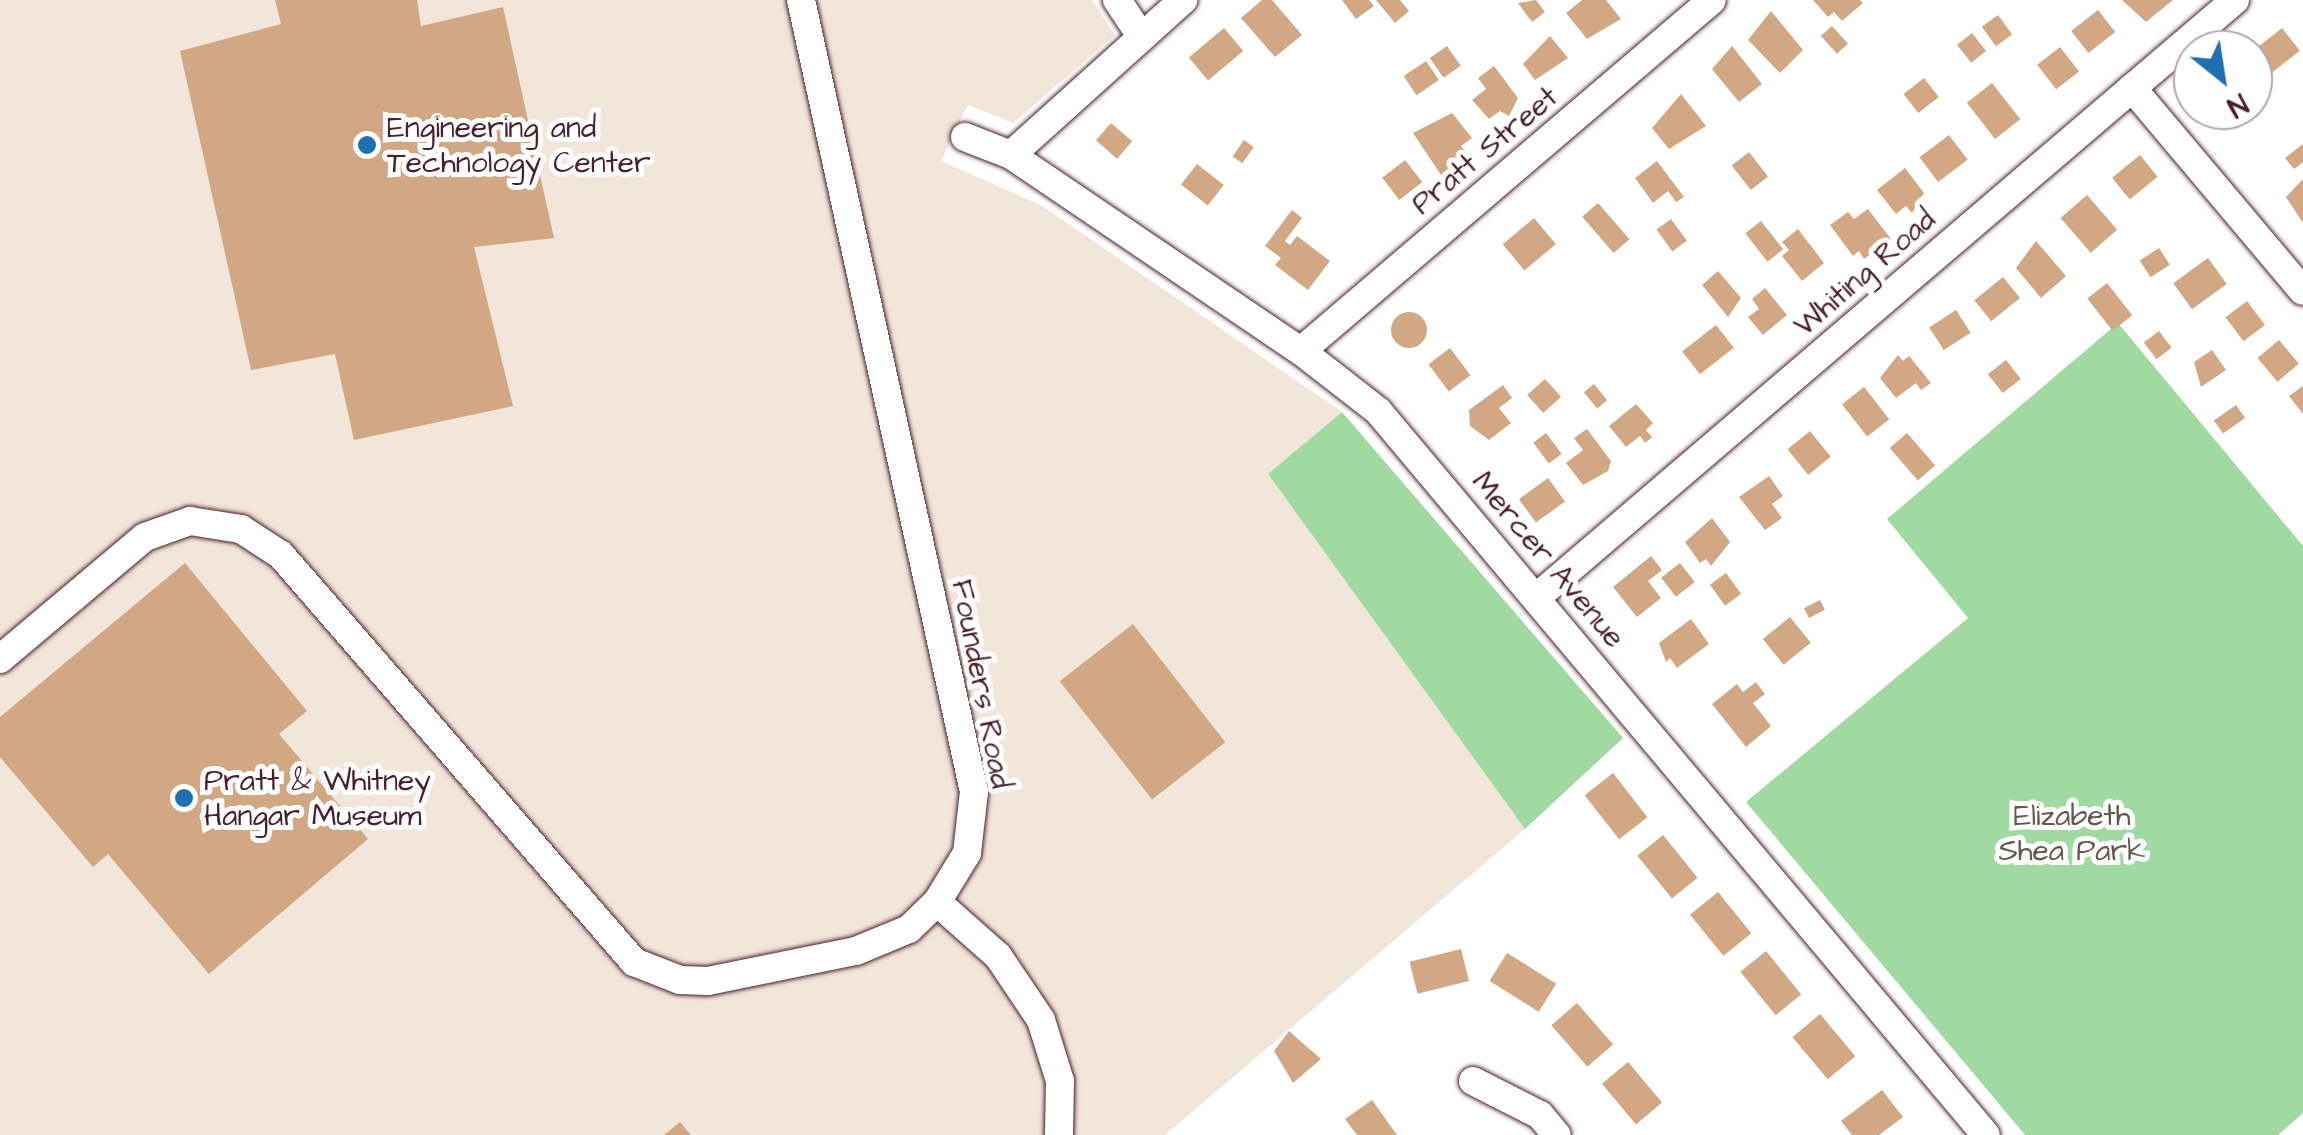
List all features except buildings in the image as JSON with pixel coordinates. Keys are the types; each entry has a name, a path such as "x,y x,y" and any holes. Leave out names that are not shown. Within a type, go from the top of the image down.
{"street":[{"name":"Founders Road","path":"0,659 145,537 190,522 218,522 262,539 316,596 612,944 654,973 708,981 856,951 909,929 937,902 967,853 974,792 801,0"},
{"path":"1116,0 1140,36"},
{"path":"1011,155 1183,0"},
{"name":"Pratt Street","path":"1301,350 1712,0"},
{"name":"Whiting Road","path":"1538,596 2236,0"},
{"path":"2132,88 2303,291"},
{"name":"Mercer Avenue","path":"965,137 1011,155 1301,350 1378,411 1538,596 1979,1132"},
{"path":"937,902 998,956 1040,1020 1060,1081 1058,1135"},
{"path":"1473,1082 1540,1115 1557,1135"}],"shaded area":[{"path":"0,0 1092,0 1115,35 1013,123 968,105 941,161 1041,205 1342,412 1268,474 1525,829 1165,1135 0,1135"}],"green space":[{"name":"Elizabeth Shea Park","path":"2118,323 2303,546 2303,1113 2278,1135 2025,1135 1746,802 1968,618 1887,519"},
{"path":"1342,412 1623,738 1525,829 1268,474"}],"place":[{"name":"Engineering and Technology Center","path":"367,145"},
{"name":"Pratt & Whitney Hangar Museum","path":"184,798"}]}
